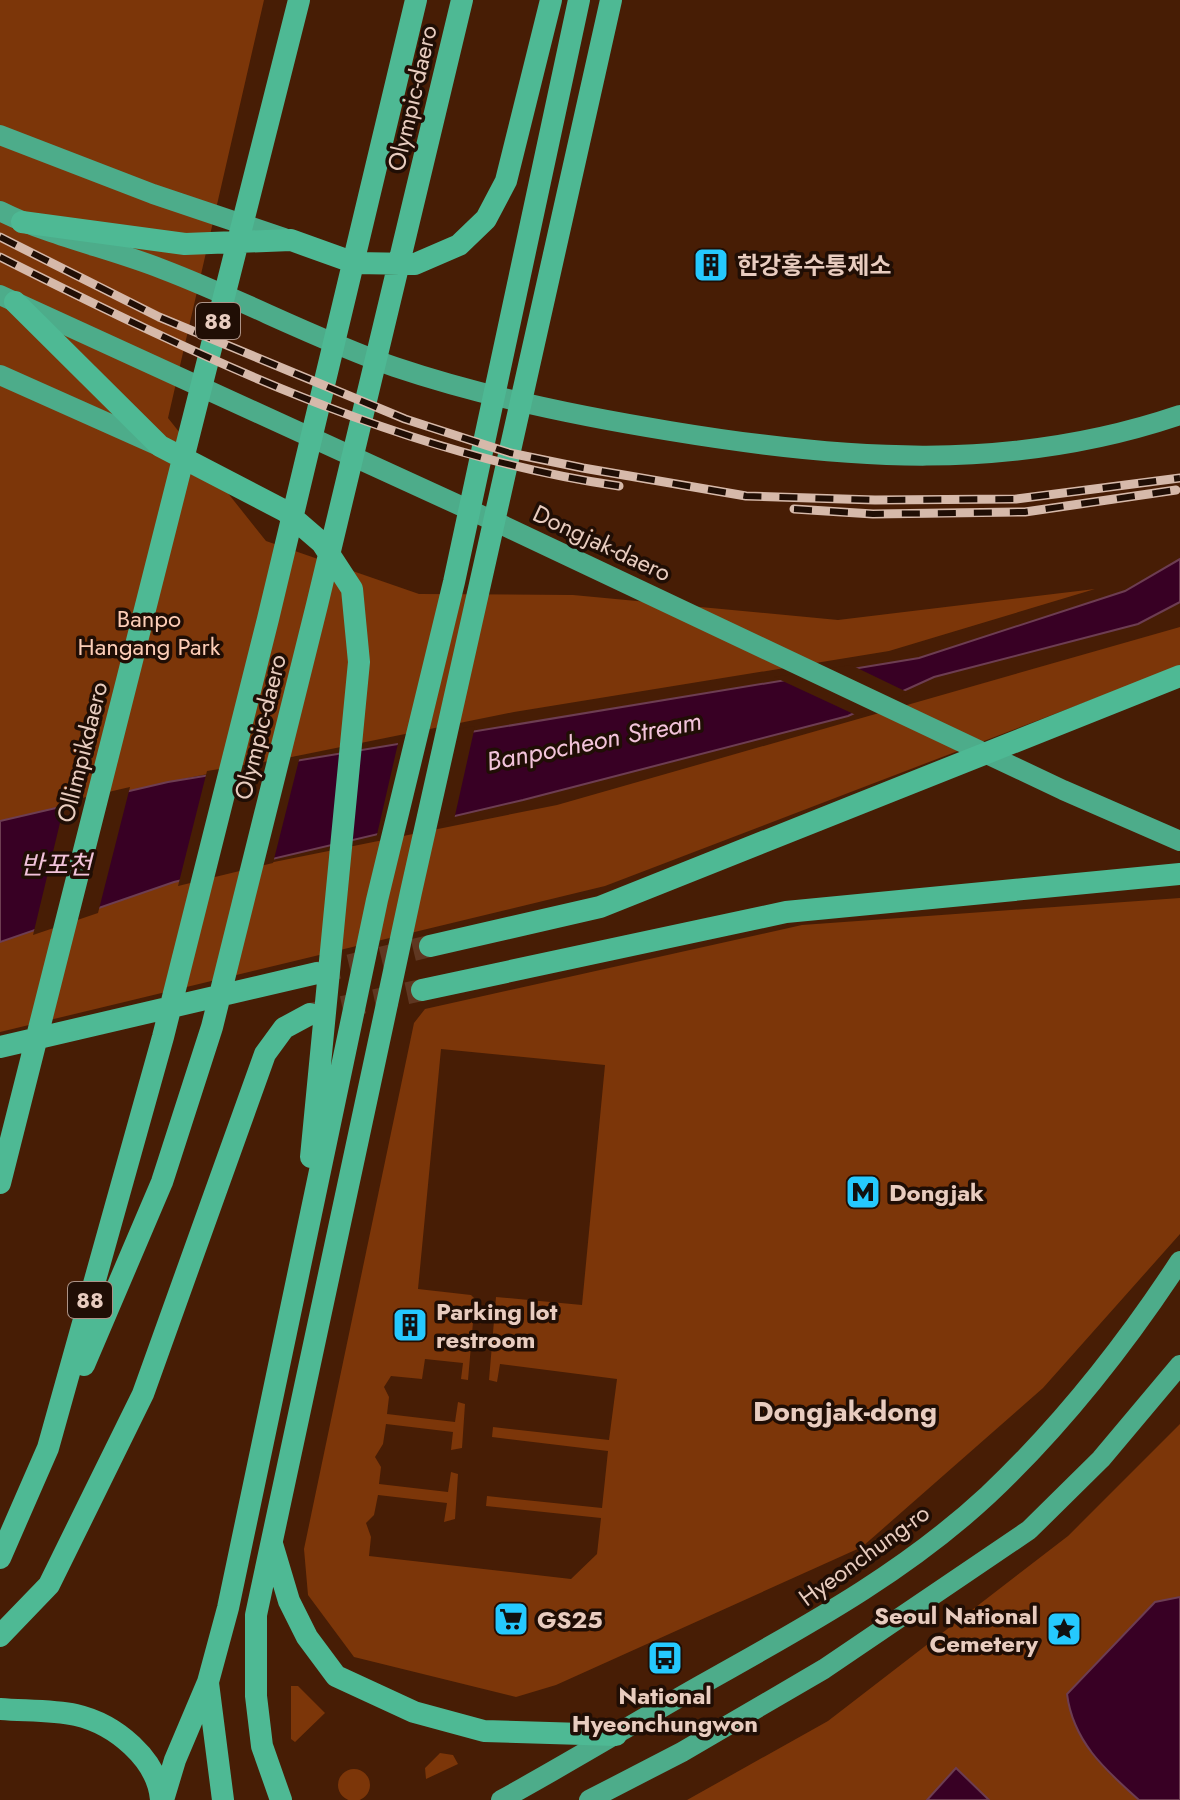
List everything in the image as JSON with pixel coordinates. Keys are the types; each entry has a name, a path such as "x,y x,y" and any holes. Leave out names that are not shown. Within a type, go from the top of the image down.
{"highway":[{"name":"Ollimpikdaero","path":"0,1183 299,0"},
{"name":"Olympic-daero","path":"48,1448 163,1037 268,619 416,0"},
{"name":"Olympic-daero","path":"0,1558 162,1182 212,1027 462,0"},
{"path":"22,222 185,244 291,240 355,263 415,264 459,245 486,219 506,181 551,0"},
{"path":"162,1800 175,1760 208,1682 228,1608 377,900 454,582 579,0"},
{"path":"281,1800 262,1746 256,1696 256,1615 411,892 485,574 611,0"},
{"path":"8,298 160,446 285,511 322,543 352,589 359,662 313,1120 306,1230"},
{"path":"430,946 600,907 1180,676"},
{"path":"422,990 786,912 1180,874"},
{"path":"0,1047 317,973"},
{"path":"0,1636 49,1585 143,1394 265,1054 284,1028 310,1014"},
{"path":"271,1540 289,1601 307,1637 336,1676 414,1712 484,1731 616,1735"},
{"path":"208,1682 223,1800"},
{"path":"0,1709 78,1715 124,1738 147,1760 162,1800"}],"main road":[{"path":"0,135 153,194 291,240"},
{"path":"0,211 22,222 163,269 295,329 394,367 496,397 633,425 843,455 949,456 1054,448 1180,415"},
{"name":"Dongjak-daero","path":"8,298 498,523 1063,790 1180,841"},
{"path":"0,375 160,446"},
{"name":"Hyeonchung-ro","path":"501,1800 801,1632 899,1567 987,1495 1055,1425 1104,1366 1180,1261"},
{"path":"589,1800 682,1752 824,1669 1029,1530 1101,1459 1180,1365"}],"green space":[{"name":"Banpo Hangang Park","path":"0,0 264,0 168,418 266,541 419,594 573,595 838,620 1095,589 889,651 514,712 168,782 0,821"},
{"path":"1180,627 1180,666 605,886 0,1032 0,942 174,882 557,805"},
{"path":"1180,898 1180,1234 1043,1388 862,1547 556,1685 516,1697 354,1657 308,1595 304,1549 414,1023 425,1009 802,925","holes":["441,1049 605,1065 582,1305 496,1297 489,1380 497,1382 500,1364 617,1379 609,1440 493,1427 492,1437 608,1451 602,1508 487,1496 486,1506 601,1518 597,1554 571,1579 369,1556 371,1537 366,1523 374,1515 378,1495 447,1503 444,1522 455,1519 458,1474 451,1472 448,1492 379,1484 381,1467 375,1457 383,1444 386,1424 453,1432 451,1450 462,1448 465,1404 458,1402 455,1422 387,1414 389,1397 384,1387 391,1376 422,1379 425,1359 463,1363 461,1379 468,1380 475,1299 471,1295 418,1289"]},
{"name":"Seoul National Cemetery","path":"1180,1424 1180,1800 687,1800 828,1721 1068,1536"},
{"path":"291,1686 298,1686 325,1713 295,1742 291,1739"},
{"path":"440,1753 453,1755 458,1764 426,1779 425,1768"},
{"path":"354,1769 365,1774 370,1785 365,1796 354,1801 343,1796 338,1785 343,1774"}],"water":[{"name":"반포천","path":"1180,559 1180,602 1138,624 934,677 848,716 523,800 174,882 0,942 0,821 168,782 919,658 1125,591"},
{"path":"1180,1597 1180,1800 1139,1800 1102,1765 1083,1740 1070,1711 1067,1694 1155,1602"},
{"path":"956,1768 989,1800 927,1800"}],"pier":[{"path":"851,665 909,693 858,716 774,677"},
{"path":"475,726 454,820 376,839 399,739"},
{"path":"300,756 273,863 178,886 207,771"},
{"path":"130,787 98,913 33,935 65,802"}],"tunnel":[{"path":"317,973 430,946"},
{"path":"310,1014 422,990"}],"railway":[{"path":"0,237 159,317 405,419 510,453 583,468 746,496 875,500 1016,499 1180,478"},
{"path":"0,257 224,365 378,426 457,451 537,471 619,486"},
{"path":"794,509 873,514 1025,512 1176,490"}],"place":[{"name":"한강홍수통제소","path":"711,265"},
{"name":"Dongjak","path":"863,1192"},
{"name":"Parking lot restroom","path":"410,1325"},
{"name":"GS25","path":"511,1619"},
{"name":"Seoul National Cemetery","path":"1064,1629"},
{"name":"National Hyeonchungwon","path":"665,1658"}],"district":[{"name":"Dongjak-dong","path":"845,1411"}],"water label":[{"name":"Banpocheon Stream","path":"594,741"}]}
